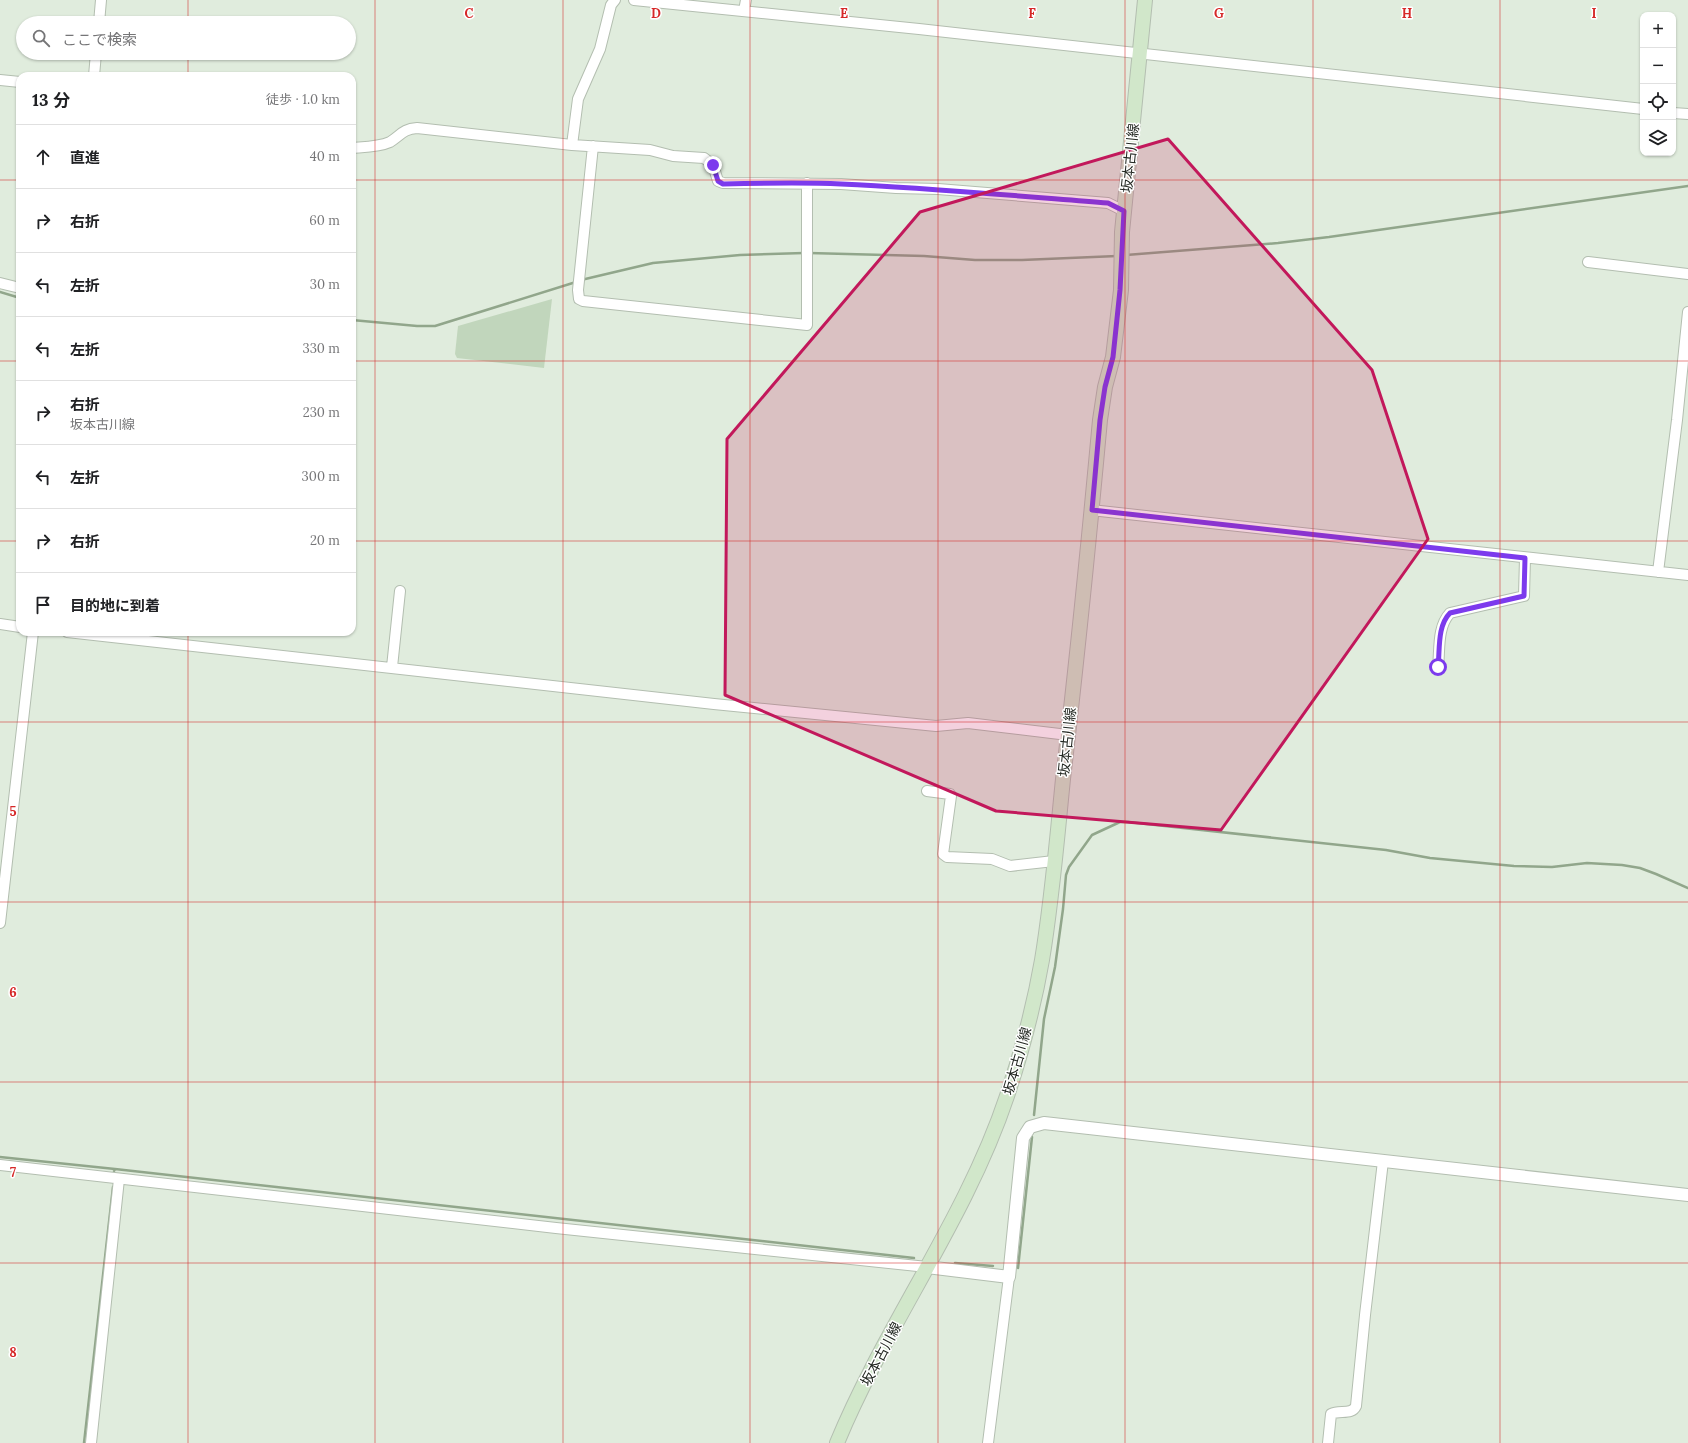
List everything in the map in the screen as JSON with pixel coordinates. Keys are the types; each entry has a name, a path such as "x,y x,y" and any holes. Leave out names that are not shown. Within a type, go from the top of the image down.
{"main road":[{"name":"坂本古川線","path":"837,1443 846,1420 970,1186 992,1135 1014,1074 1025,1036 1042,958 1068,735 1100,420 1105,387 1113,357 1122,264 1122,232 1145,0"}],"street":[{"path":"100,16 101,0"},
{"path":"572,145 578,98 600,49 611,5 615,0"},
{"path":"634,0 1640,109"},
{"path":"744,11 746,0"},
{"path":"94,72 95,60"},
{"path":"0,80 16,82"},
{"path":"1676,112 1688,114"},
{"path":"356,147 383,144 409,128 418,128 572,145 650,150 673,156 704,158 713,165 718,181 723,184 807,183 938,189 1100,202 1108,203 1124,211"},
{"path":"593,146 578,290 579,299 583,302 807,325 807,183"},
{"path":"1588,262 1688,274"},
{"path":"0,283 16,287"},
{"path":"1658,572 1688,312"},
{"path":"1092,510 1688,575"},
{"path":"1438,667 1442,628 1445,619 1450,613 1524,596 1525,558"},
{"path":"392,667 400,591"},
{"path":"0,624 16,626"},
{"path":"0,923 4,855 32,636"},
{"path":"104,636 714,704 936,726 968,723 1068,735"},
{"path":"927,791 950,794 951,796 943,854 947,857 992,859 1010,866 1054,861"},
{"path":"988,1443 1009,1277 1023,1138 1030,1127 1037,1124 1044,1123 1688,1195"},
{"path":"1328,1443 1331,1414 1336,1412 1350,1412 1355,1410 1356,1406 1383,1161"},
{"path":"0,1165 1009,1277"},
{"path":"91,1443 119,1179"}],"highlighted area":[{"path":"1168,139 1372,370 1428,539 1221,830 996,811 725,695 727,439 920,212"}],"green space":[{"path":"552,299 544,368 457,358 455,354 458,326"}],"waterway":[{"path":"1126,255 1278,243 1329,237 1688,186"},
{"path":"581,280 653,263 740,255 804,253"},
{"path":"809,253 924,256 975,260 1022,260 1117,256"},
{"path":"356,320 417,326 435,326 576,282"},
{"path":"0,292 16,297"},
{"path":"1034,1115 1044,1019 1055,967 1066,875 1069,867 1092,835 1120,822 1386,850 1430,858 1514,866 1552,867 1587,863 1622,865 1640,868 1688,888"},
{"path":"1018,1268 1032,1137"},
{"path":"0,1157 115,1169"},
{"path":"114,1171 115,1169 914,1258"},
{"path":"84,1443 113,1187"},
{"path":"955,1263 993,1266"}],"route":[{"path":"713,165 718,181 723,184 807,183 938,189 1108,203 1124,211 1122,232 1122,264 1113,357 1105,387 1100,420 1092,510 1525,558 1524,596 1460,610 1450,613 1445,619 1442,628 1438,667"}]}
